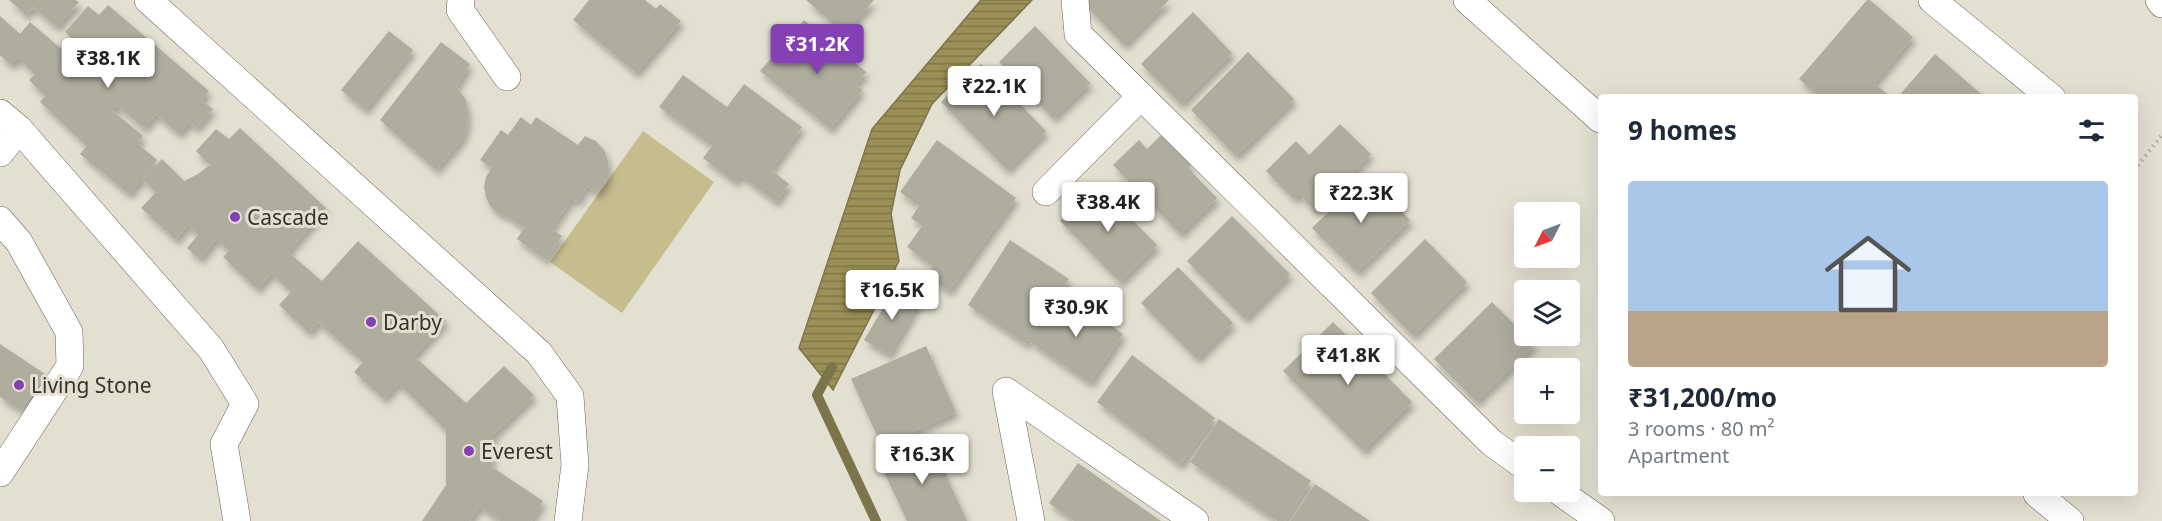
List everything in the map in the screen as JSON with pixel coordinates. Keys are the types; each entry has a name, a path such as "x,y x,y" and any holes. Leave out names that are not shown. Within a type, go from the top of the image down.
{"street":[{"path":"148,0 539,353 570,396 575,465 568,521"},
{"path":"461,0 460,10 507,77"},
{"path":"1075,0 1078,34 1492,443 1514,459"},
{"path":"1467,0 1598,116"},
{"path":"1932,0 2047,94"},
{"path":"2159,0 2162,4"},
{"path":"1046,192 1141,96"},
{"path":"0,153 9,121"},
{"path":"9,121 211,349 245,404 224,444 237,521"},
{"path":"0,220 20,242 69,332 70,366 0,473"},
{"path":"1031,521 1006,391 1195,521"},
{"path":"2039,496 2070,521"},
{"path":"1574,502 1601,521"}],"path":[{"path":"2138,165 2162,135"}],"shaded area":[{"path":"981,0 1032,0 932,104 900,170 891,214 899,261 833,390 799,348 872,129"},
{"path":"643,131 714,182 622,313 550,262"}],"building":[{"path":"9,0 76,0 79,2 57,27 33,7 26,15"},
{"path":"589,0 645,0 656,9 660,4 681,21 636,73 573,20"},
{"path":"806,0 874,0 844,33"},
{"path":"1084,0 1169,0 1124,45 1082,2"},
{"path":"1867,0 1870,0 1913,37 1874,83 1887,94 1816,94 1799,79"},
{"path":"108,5 209,91 201,100 213,109 196,128 189,122 179,134 156,114 144,128 117,105 113,111 143,136 137,143 157,160 129,194 80,154 87,146 40,102 45,96 29,80 35,74 18,58 11,65 0,55 0,16 20,34 30,22 80,65 89,54 65,32 88,6 99,15"},
{"path":"1193,12 1232,53 1181,104 1141,64"},
{"path":"804,20 866,72 856,84 862,90 830,129 760,71 774,55 784,64 797,48 787,40"},
{"path":"1035,26 1090,83 1053,118 999,62"},
{"path":"389,31 413,50 365,110 341,90"},
{"path":"441,42 470,64 456,87 465,98 468,112 467,126 462,139 436,170 380,120"},
{"path":"1248,52 1294,99 1236,156 1191,110"},
{"path":"1935,54 1981,94 1900,94"},
{"path":"981,64 1046,131 1007,170 941,102"},
{"path":"683,75 727,107 744,84 802,127 771,170 789,184 776,202 740,175 735,182 703,158 712,146 659,107"},
{"path":"521,117 531,125 536,117 578,145 585,136 596,141 604,150 608,162 609,173 597,193 587,186 577,202 572,198 551,229 562,236 546,260 517,239 524,228 490,206 484,187 486,177 492,168 480,160 501,130 508,135"},
{"path":"1340,124 1371,154 1314,210 1299,194 1294,199 1266,171 1296,141 1309,155"},
{"path":"240,128 326,208 288,252 322,281 358,241 446,321 414,356 466,403 504,366 534,395 493,435 492,467 543,501 531,521 500,521 479,506 470,521 422,521 446,485 446,430 398,383 384,399 354,372 363,362 318,322 309,333 279,305 291,292 272,273 257,289 223,257 229,251 216,239 200,259 187,248 198,235 188,225 176,240 141,208 156,192 143,180 162,159 184,181 210,165 196,151 216,129 229,139"},
{"path":"1161,135 1191,165 1188,168 1217,198 1180,234 1113,165 1139,140 1147,149"},
{"path":"937,140 1016,198 949,291 927,276 933,266 907,247 922,226 911,218 919,206 900,192"},
{"path":"1366,175 1410,220 1357,272 1312,228"},
{"path":"1097,184 1157,245 1120,282 1060,221"},
{"path":"1232,216 1290,274 1245,319 1187,261"},
{"path":"1425,239 1467,282 1413,336 1371,293"},
{"path":"1010,240 1069,279 1026,344 968,305"},
{"path":"1178,267 1233,323 1197,359 1141,303"},
{"path":"895,288 919,302 889,355 864,340"},
{"path":"1063,293 1123,334 1090,383 1030,342"},
{"path":"1492,302 1514,324 1514,346 1533,346 1521,358 1514,358 1514,365 1476,402 1434,359"},
{"path":"1333,322 1412,402 1363,451 1283,371"},
{"name":"Living Stone","path":"0,344 45,374 21,410 0,397"},
{"path":"926,346 956,412 882,446 851,379"},
{"path":"1132,355 1215,418 1180,465 1097,402"},
{"path":"1219,419 1311,481 1285,521 1277,521 1190,462"},
{"path":"929,438 967,521 907,521 879,461"},
{"path":"1078,463 1161,521 1074,521 1049,503"},
{"path":"1315,484 1370,521 1290,521"}],"waterway":[{"path":"832,367 817,395 876,521"}],"place":[{"name":"Cascade","path":"235,217"},
{"name":"Darby","path":"371,322"},
{"name":"Living Stone","path":"19,385"},
{"name":"Everest","path":"469,451"}]}
